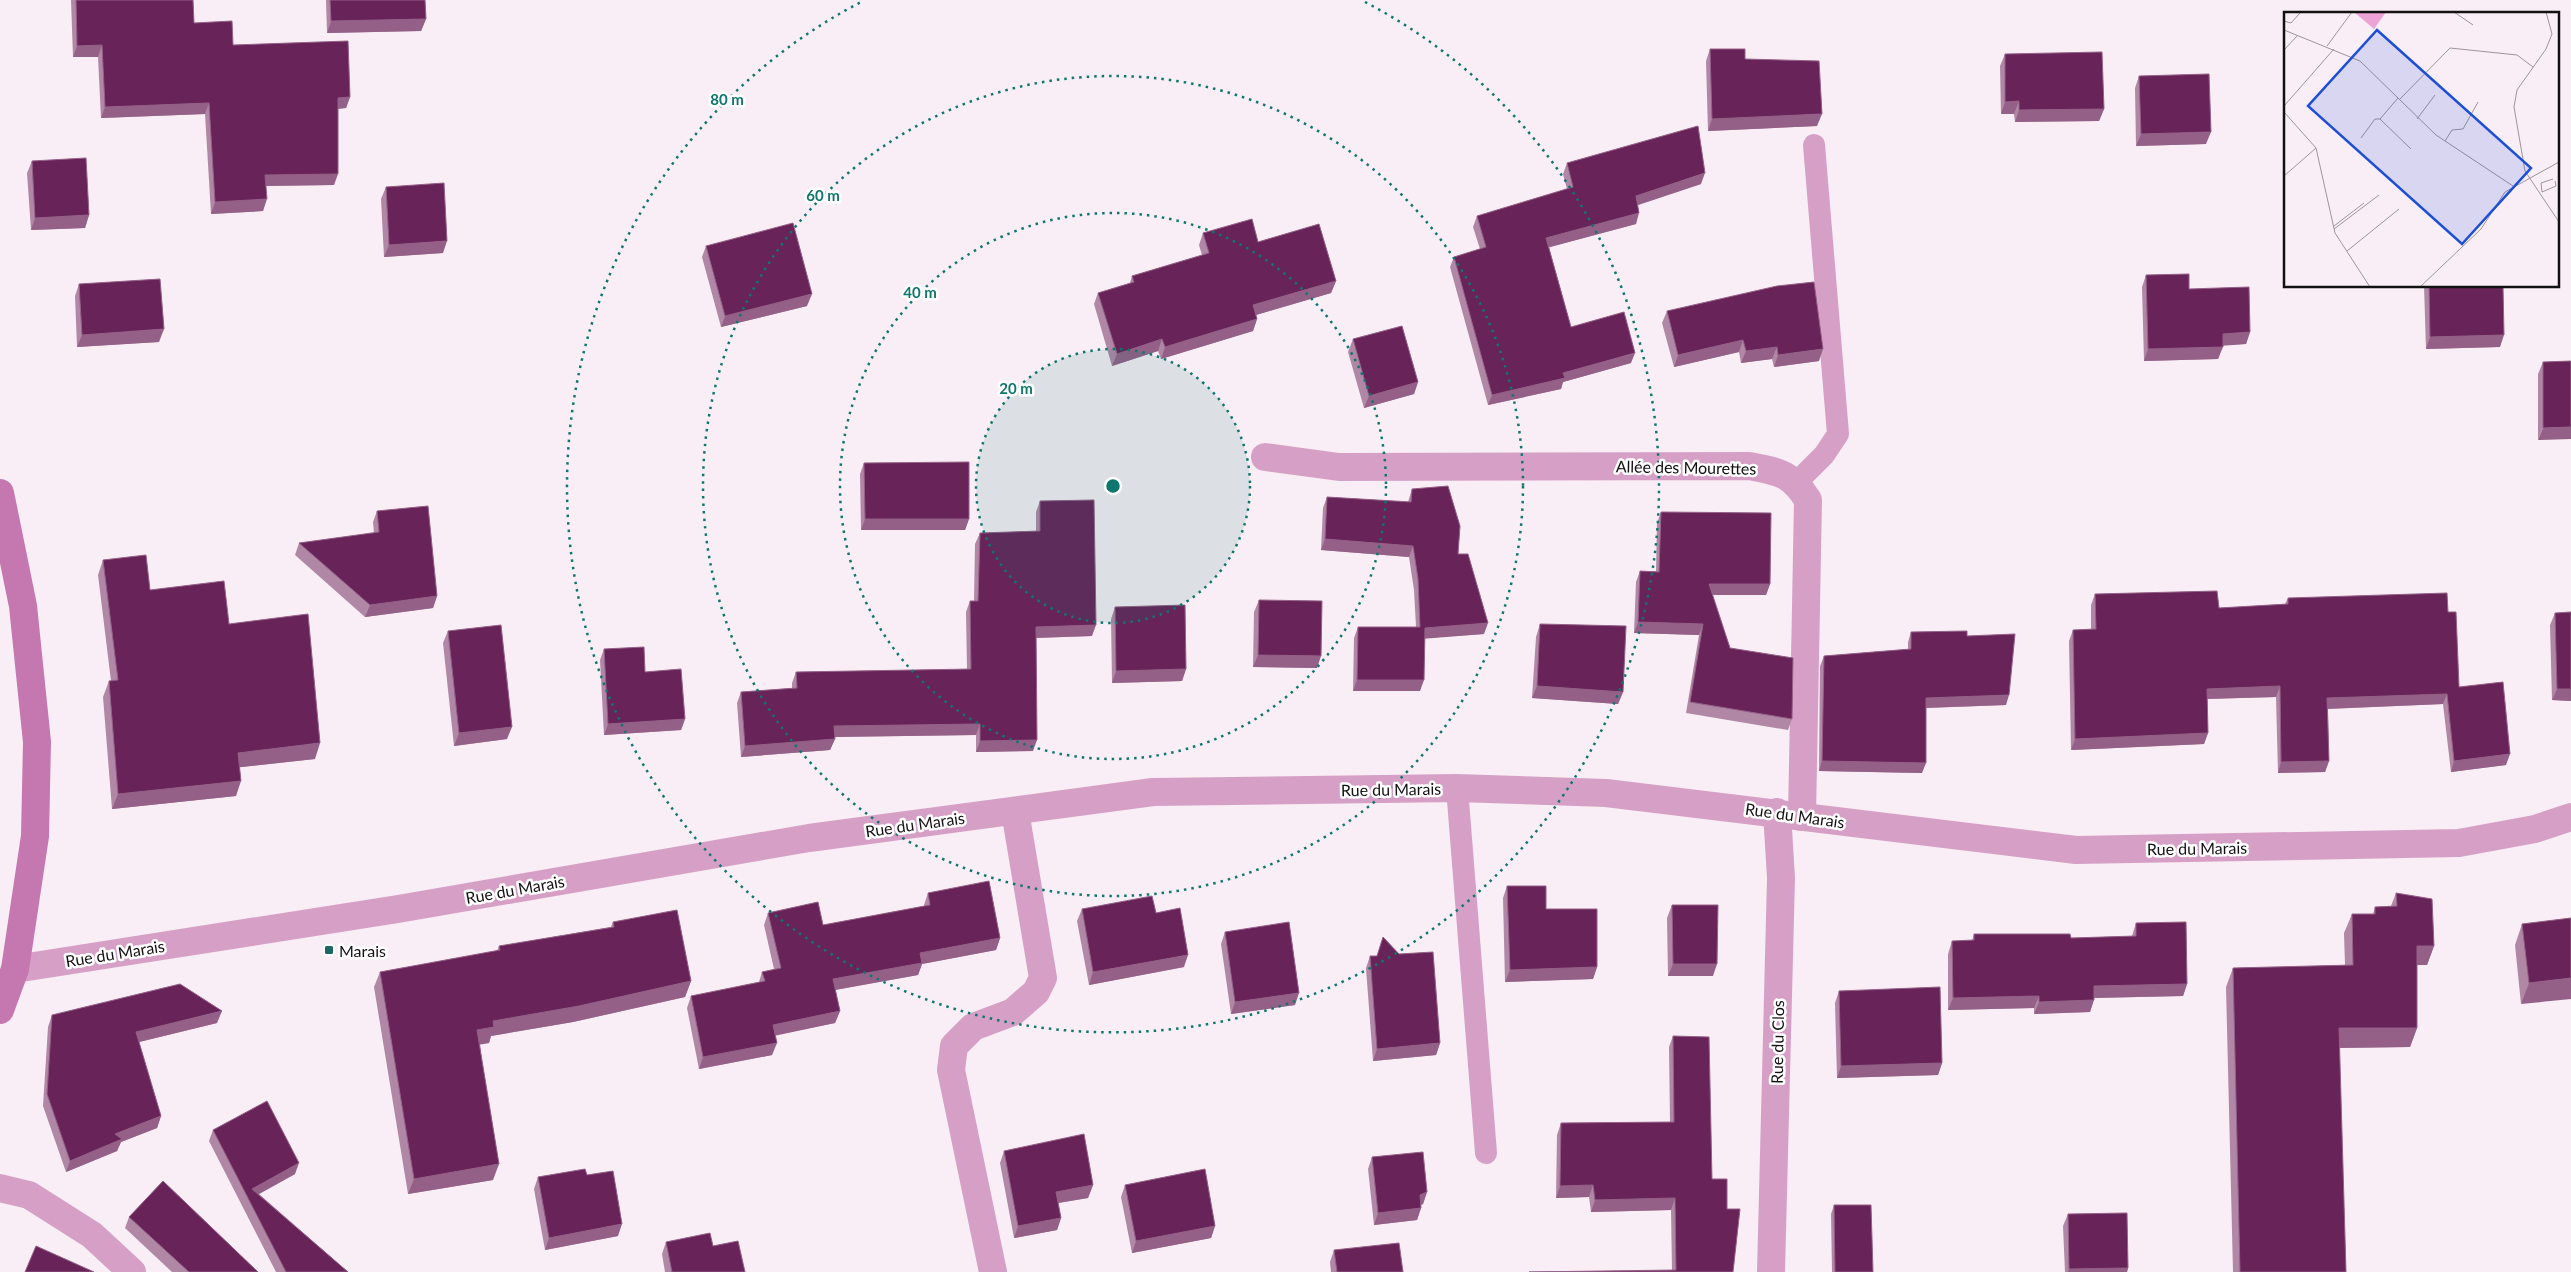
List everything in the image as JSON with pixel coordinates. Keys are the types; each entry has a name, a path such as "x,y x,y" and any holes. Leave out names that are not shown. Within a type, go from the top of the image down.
{"main road":[{"path":"0,493 23,606 37,742 35,836 15,969 0,1010"}],"street":[{"name":"Allée des Mourettes","path":"1265,457 1339,467 1749,466 1779,472 1797,482"},
{"path":"1790,815 1808,500 1797,482"},
{"name":"Rue du Marais","path":"15,969 398,909 809,838 1153,792 1457,788 1606,793 2076,850 2459,843 2535,829 2571,817"},
{"path":"993,1272 951,1070 954,1046 973,1027 1013,1012 1036,992 1043,978 1016,810"},
{"name":"Rue du Clos","path":"1771,1272 1781,878 1790,815"},
{"path":"0,1188 28,1195 92,1234 132,1272"}],"lane":[{"path":"1797,482 1824,455 1838,434 1814,145"},
{"path":"1457,788 1486,1152"}],"building":[{"path":"76,0 193,0 194,23 232,21 233,45 348,41 350,97 338,98 338,174 265,175 267,199 215,202 209,103 105,107 102,45 77,46"},
{"path":"330,0 425,0 426,19 331,21"},
{"path":"1710,49 1745,49 1745,59 1819,61 1822,114 1712,119"},
{"path":"2102,52 2104,109 2019,110 2019,101 2005,102 2005,54"},
{"path":"2209,74 2211,132 2141,134 2139,76"},
{"path":"1698,126 1705,173 1636,196 1639,213 1546,238 1571,327 1624,312 1635,353 1563,373 1565,378 1492,395 1454,257 1486,247 1477,216 1573,187 1567,163"},
{"path":"86,158 89,215 35,218 32,161"},
{"path":"444,183 447,241 389,245 386,187"},
{"path":"1252,219 1258,242 1319,224 1336,281 1253,305 1257,319 1165,347 1162,339 1117,354 1098,293 1134,282 1132,276 1209,253 1203,233"},
{"path":"793,223 812,294 725,316 706,246"},
{"path":"2189,274 2189,289 2249,287 2250,332 2223,334 2223,347 2148,349 2146,275"},
{"path":"160,279 164,329 82,335 79,284"},
{"path":"1814,282 1823,349 1778,355 1777,347 1746,351 1743,340 1678,355 1667,311 1777,286"},
{"path":"2429,288 2503,288 2504,335 2430,337"},
{"path":"1402,326 1418,382 1369,396 1353,339"},
{"path":"2571,361 2571,427 2543,428 2543,362"},
{"path":"969,462 969,519 865,519 864,463"},
{"path":"1448,486 1460,526 1458,554 1468,554 1488,623 1425,628 1424,680 1357,680 1358,627 1420,627 1418,579 1413,546 1325,539 1327,497 1411,502 1412,489"},
{"path":"1094,500 1096,625 1036,627 1037,740 980,741 980,724 834,726 835,739 745,746 741,692 797,688 796,672 971,669 970,601 978,601 980,533 1040,531 1040,501"},
{"path":"428,506 437,596 370,605 299,543 379,532 377,511"},
{"path":"1661,512 1771,513 1770,584 1709,584 1730,648 1793,658 1792,719 1690,702 1703,624 1638,622 1640,571 1659,572"},
{"path":"146,555 150,590 224,581 229,624 308,614 320,743 238,753 241,781 118,794 109,681 118,680 103,560"},
{"path":"2217,591 2219,608 2288,604 2288,598 2447,593 2448,612 2456,612 2459,687 2503,682 2510,754 2454,761 2447,694 2327,698 2329,761 2281,762 2280,686 2207,689 2208,733 2075,739 2073,630 2096,629 2095,594"},
{"path":"1259,600 1322,601 1321,656 1258,655"},
{"path":"1185,605 1186,669 1116,671 1115,607"},
{"path":"2571,612 2571,689 2557,689 2555,613"},
{"path":"1540,624 1626,626 1623,692 1537,686"},
{"path":"501,625 512,727 459,733 448,631"},
{"path":"1967,631 1967,636 2015,634 2009,695 1926,698 1926,763 1822,761 1824,656 1911,649 1911,632"},
{"path":"644,647 645,672 681,669 685,719 608,724 604,649"},
{"path":"989,881 1000,938 920,953 922,963 833,979 840,1011 773,1025 777,1043 703,1057 691,996 765,981 762,972 781,968 768,913 818,902 823,925 930,905 928,893"},
{"path":"1507,886 1546,886 1546,909 1597,909 1597,967 1510,970"},
{"path":"2396,893 2432,899 2434,946 2417,946 2417,1028 2339,1028 2346,1272 2240,1272 2233,968 2353,965 2352,914 2375,914 2375,907 2397,906"},
{"path":"1152,896 1156,913 1180,908 1188,955 1093,972 1082,909"},
{"path":"1672,905 1718,905 1717,964 1673,964"},
{"path":"677,910 691,981 579,1006 493,1021 494,1027 477,1030 499,1164 414,1179 380,972 500,950 499,946 614,927 613,922"},
{"path":"2571,918 2571,978 2529,983 2522,924"},
{"path":"1289,922 1299,993 1235,1002 1225,932"},
{"path":"2186,922 2187,984 2094,986 2094,1000 2039,1002 2039,996 1953,998 1952,941 1974,940 1974,934 2070,934 2071,938 2136,936 2136,923"},
{"path":"1383,937 1399,954 1433,952 1440,1043 1377,1049 1370,956 1377,956"},
{"path":"180,984 222,1011 136,1032 161,1116 115,1134 122,1139 70,1161 47,1094 52,1015"},
{"path":"1940,987 1942,1063 1841,1066 1839,991"},
{"path":"1673,1036 1709,1037 1712,1179 1727,1179 1727,1209 1740,1209 1733,1272 1529,1272 1676,1270 1675,1198 1595,1200 1593,1185 1560,1186 1561,1123 1674,1122"},
{"path":"267,1101 299,1163 252,1189 348,1272 286,1272 213,1130"},
{"path":"1084,1134 1093,1185 1056,1192 1061,1218 1018,1226 1004,1151"},
{"path":"1423,1152 1427,1192 1420,1195 1421,1208 1378,1213 1372,1157"},
{"path":"585,1169 587,1175 613,1171 622,1224 549,1238 538,1177"},
{"path":"1205,1169 1215,1226 1136,1241 1125,1185"},
{"path":"163,1181 258,1272 189,1272 129,1217"},
{"path":"1834,1205 1871,1205 1873,1272 1835,1272"},
{"path":"2127,1213 2128,1268 2069,1269 2068,1214"},
{"path":"710,1233 713,1246 738,1241 745,1272 672,1272 666,1242"},
{"path":"1399,1243 1403,1272 1337,1272 1334,1250"},
{"path":"36,1246 94,1272 25,1272"}],"place":[{"name":"Marais","path":"329,950"}]}
